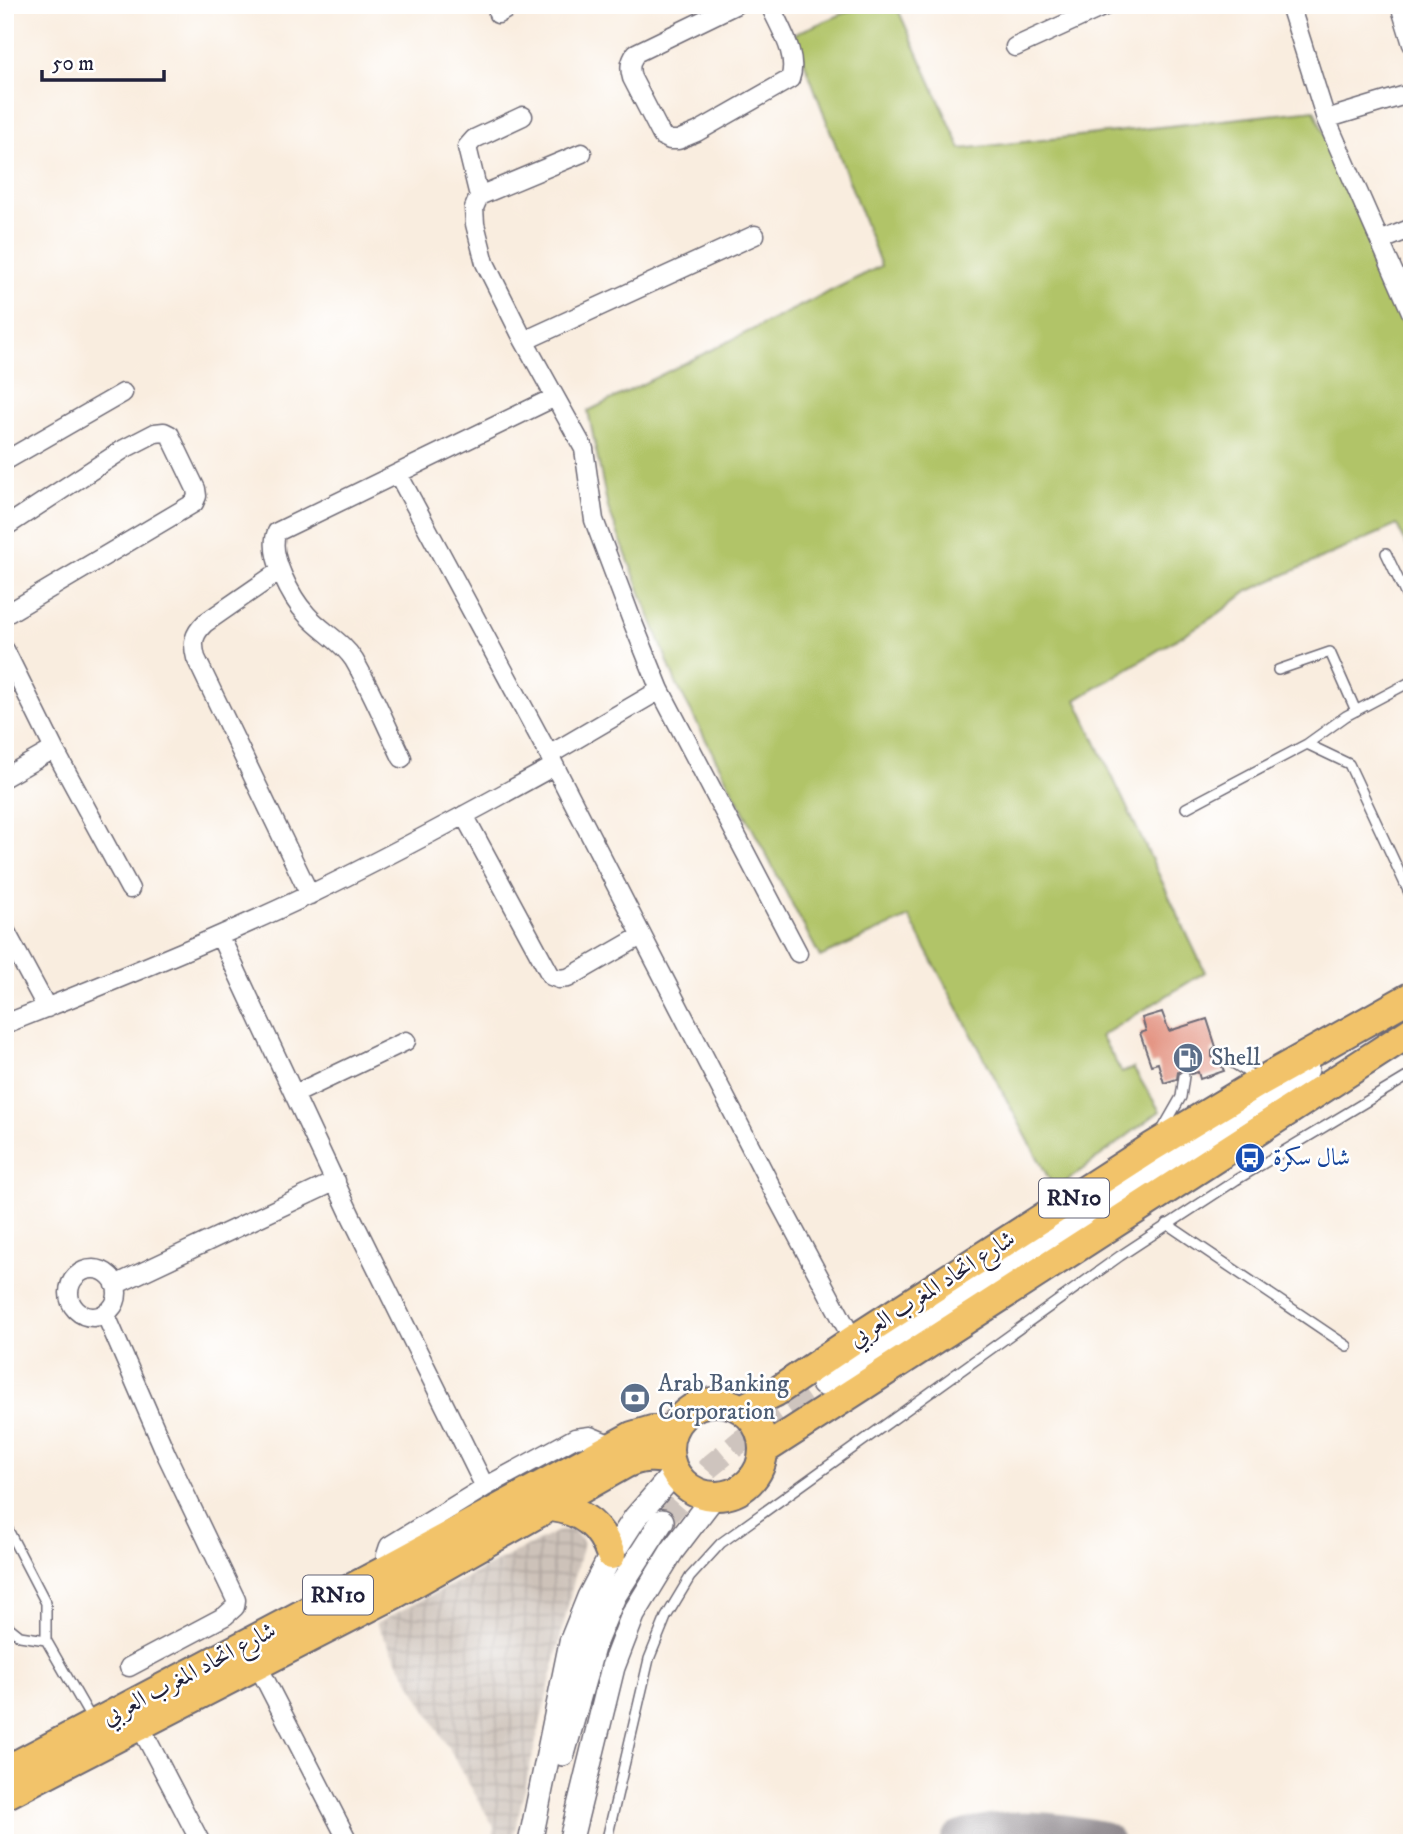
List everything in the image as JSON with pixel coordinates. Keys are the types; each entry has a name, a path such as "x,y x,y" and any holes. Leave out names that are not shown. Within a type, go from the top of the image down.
{"main road":[{"name":"شارع اتحاد المغرب العربي","path":"741,1409 776,1392 1152,1147 1261,1081 1412,998"},
{"name":"شارع اتحاد المغرب العربي","path":"764,1450 1412,1031"},
{"path":"715,1402 728,1404 749,1415 760,1431 764,1450 757,1474 749,1483 738,1491 714,1496 691,1489 672,1466 669,1445 673,1430 680,1419 702,1404 715,1402"},
{"name":"شارع اتحاد المغرب العربي","path":"5,1772 632,1436 652,1430 673,1430"},
{"name":"شارع اتحاد المغرب العربي","path":"5,1795 395,1594 625,1464 654,1456 672,1466"},
{"path":"552,1507 568,1509 596,1526 606,1539 611,1555"}],"street":[{"path":"735,5 636,53 632,60 632,78 662,136 678,140 697,132 790,79 793,58 770,5"},
{"path":"1015,47 1107,5"},
{"path":"1290,5 1326,119 1410,308"},
{"path":"1400,5 1412,44"},
{"path":"1326,119 1412,93"},
{"path":"523,116 469,143 467,147 479,196 474,208 478,241 485,263 523,341 584,450 594,520 660,690 798,953"},
{"path":"479,196 582,153"},
{"path":"1380,241 1412,228"},
{"path":"523,341 755,235"},
{"path":"5,461 123,393"},
{"path":"402,758 351,655 307,615 280,571 274,538 276,532 555,397"},
{"path":"5,527 124,449 155,433 164,432 170,435 196,489 194,503 5,615"},
{"path":"398,474 551,760 853,1340"},
{"path":"280,571 205,623 195,632 193,644 196,658 310,895"},
{"path":"5,650 10,671 130,889"},
{"path":"5,1024 220,936 310,895 464,816 660,690"},
{"path":"5,777 54,749"},
{"path":"464,816 551,976 568,978 641,936"},
{"path":"5,930 47,1008"},
{"path":"220,936 485,1487"},
{"path":"823,1384 1412,998"},
{"path":"295,1094 406,1041"},
{"path":"115,1285 336,1181"},
{"path":"86,1270 104,1271 115,1285 115,1301 105,1313 96,1317 79,1313 69,1298 72,1281 86,1270"},
{"path":"105,1313 167,1456 236,1600 232,1610 225,1616 129,1667"},
{"path":"386,1570 389,1546 485,1487 575,1438 590,1436 614,1446"},
{"path":"530,1843 571,1642 589,1597 611,1555 672,1466"},
{"path":"570,1843 613,1667 633,1615 672,1551 714,1496"},
{"path":"541,1843 594,1644 614,1596 662,1521"},
{"path":"257,1664 349,1843"},
{"path":"139,1724 201,1843"}],"lane":[{"path":"1386,554 1412,608"},
{"path":"1278,670 1330,652 1356,710"},
{"path":"1186,808 1307,744 1356,710 1412,681"},
{"path":"1307,744 1349,764 1412,899"},
{"path":"1218,1054 1261,1081"},
{"path":"606,1843 649,1659 666,1616 690,1577 721,1543 1167,1224 1412,1074"},
{"path":"1152,1147 1181,1097 1184,1076"},
{"path":"1167,1224 1347,1346"},
{"path":"5,1524 46,1603 46,1640 94,1724"},
{"path":"5,1624 20,1636 46,1640"}],"shaded area":[{"path":"572,1529 583,1542 512,1843 493,1843 494,1827 376,1623 556,1532"}],"green space":[{"path":"864,5 896,5 961,149 1314,110 1412,336 1412,556 1397,525 1248,591 1218,614 1076,700 1205,972 1101,1036 1122,1073 1133,1068 1160,1111 1055,1190 909,917 820,957 676,683 608,508 588,411 881,266 794,34"}],"building":[{"path":"1162,1012 1169,1031 1207,1019 1216,1047 1212,1051 1212,1057 1221,1064 1224,1071 1200,1079 1198,1072 1191,1074 1182,1069 1178,1072 1177,1079 1164,1083 1158,1063 1151,1065 1140,1033 1146,1031 1142,1018"}],"taxiway":[{"path":"962,1843 1014,1834 1050,1835 1102,1843"}],"tunnel":[{"path":"662,1521 708,1468 741,1441 823,1384"}],"place":[{"name":"Shell","path":"1188,1058"},
{"name":"شال سكرة","path":"1250,1158"},
{"name":"Arab Banking Corporation","path":"635,1398"}]}
